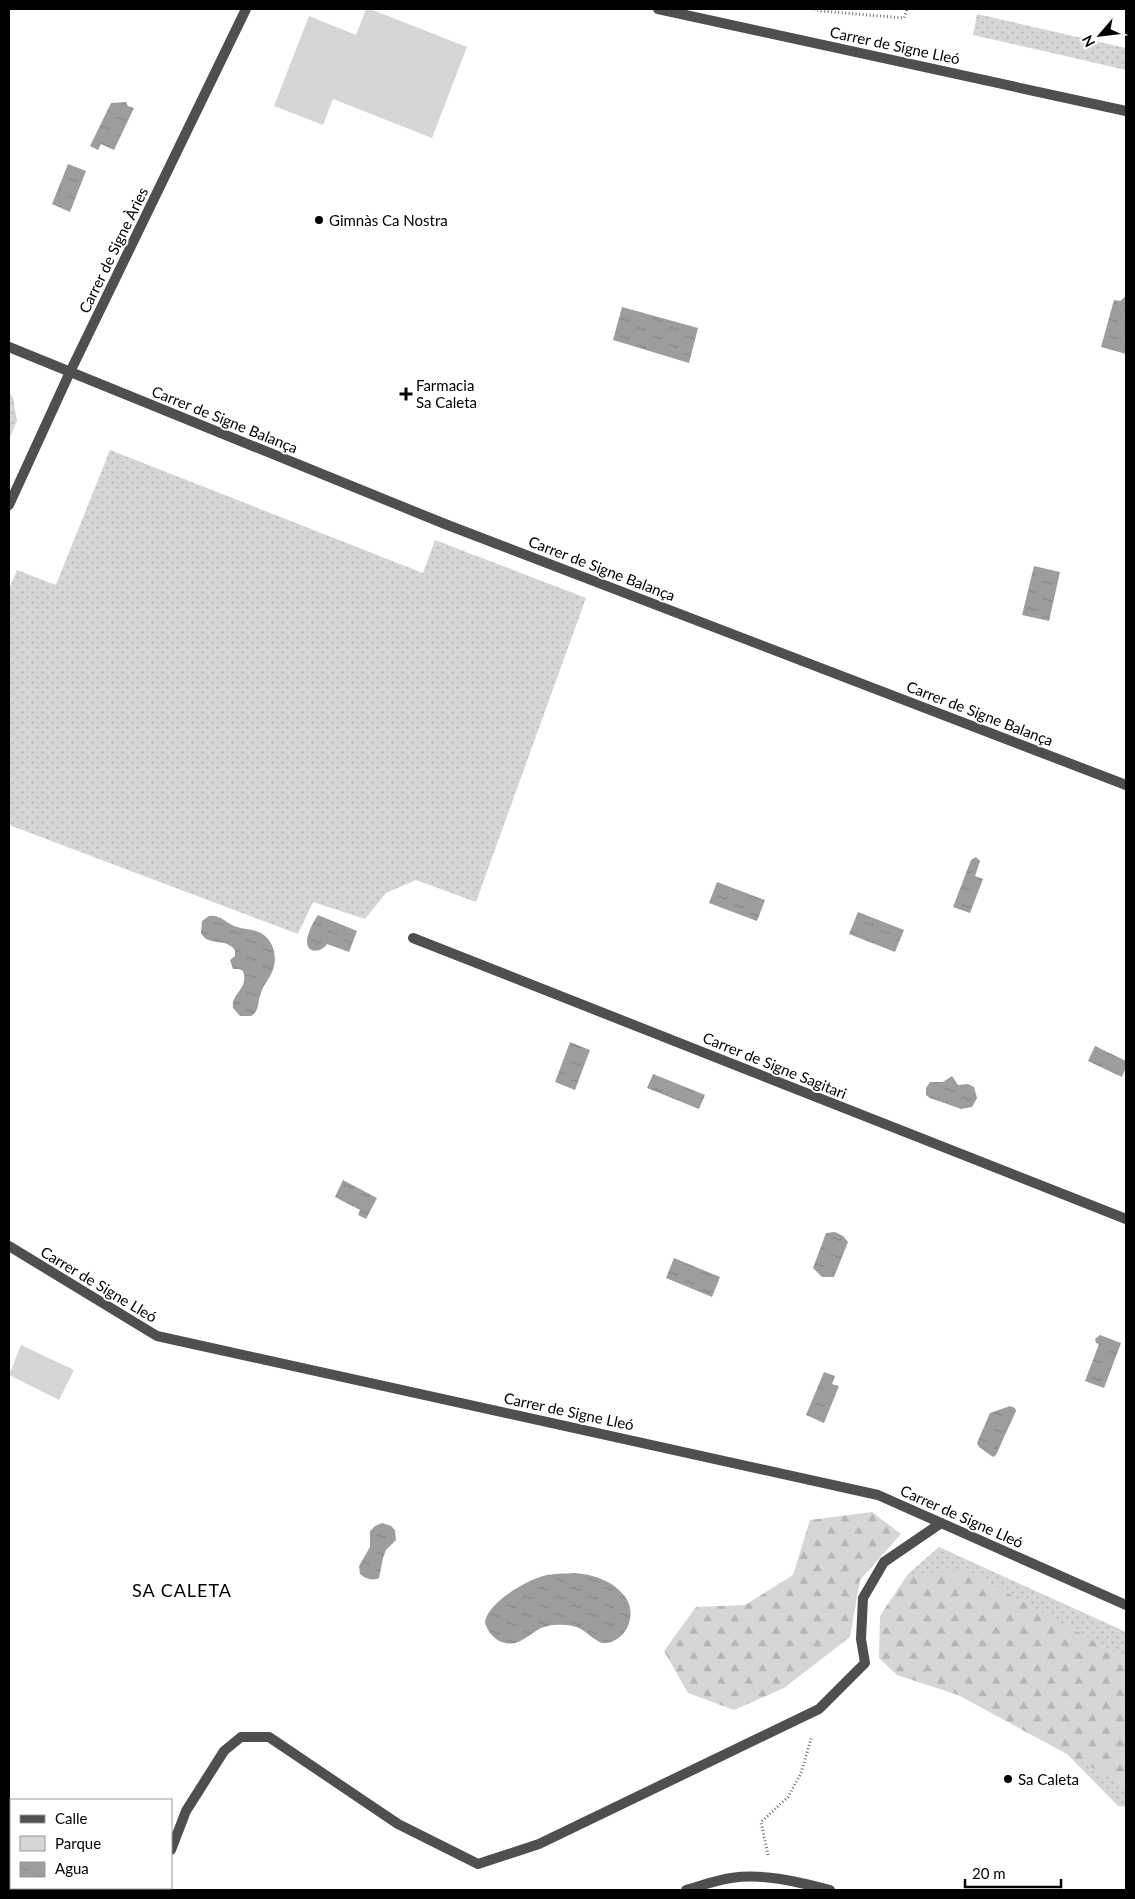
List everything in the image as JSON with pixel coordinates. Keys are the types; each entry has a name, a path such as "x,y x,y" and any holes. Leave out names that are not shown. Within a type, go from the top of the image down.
{"street":[{"name":"Carrer de Signe Àries","path":"9,505 70,372 246,9"},
{"name":"Carrer de Signe Lleó","path":"658,9 1126,111"},
{"name":"Carrer de Signe Balança","path":"9,347 445,524 1126,785"},
{"name":"Carrer de Signe Sagitari","path":"414,938 1126,1219"},
{"name":"Carrer de Signe Lleó","path":"9,1246 157,1336 878,1495 1126,1605"},
{"path":"172,1847 191,1803 224,1751 242,1737 269,1737 398,1824 478,1864 539,1844 819,1709 865,1663 861,1639 863,1598 884,1562 941,1523"},
{"path":"686,1890 731,1878 787,1879 830,1890"}],"path":[{"path":"814,9 904,18 908,9"},
{"path":"774,1878 761,1822 788,1797 801,1773 819,1709"}],"green space":[{"path":"366,9 467,47 432,138 333,99 323,125 274,106 309,16 356,35"},
{"path":"977,14 1126,48 1126,70 973,35"},
{"path":"9,393 13,397 17,421 9,439"},
{"path":"110,450 423,573 435,540 586,598 476,902 416,880 386,893 365,919 313,902 298,934 9,825 9,589 17,570 56,585"},
{"path":"21,1345 74,1370 59,1400 9,1375"},
{"path":"872,1512 901,1534 860,1580 850,1637 784,1688 734,1710 688,1693 664,1651 696,1607 745,1605 793,1575 810,1520"},
{"path":"939,1547 1126,1632 1126,1661 1103,1646 908,1574"},
{"path":"968,1571 1103,1646 1126,1661 1126,1786 958,1695 897,1675 879,1658 880,1616 908,1574"},
{"path":"1066,1753 1126,1786 1126,1807 1118,1806"}],"water":[{"path":"126,102 128,106 134,108 114,150 101,144 98,150 90,146 111,103"},
{"path":"68,164 86,171 70,212 52,204"},
{"path":"1126,296 1126,354 1101,347 1114,300 1120,301"},
{"path":"622,307 698,328 689,363 613,340"},
{"path":"1034,566 1060,572 1049,621 1022,615"},
{"path":"976,857 980,861 975,876 983,879 970,913 953,907 971,860"},
{"path":"717,882 765,900 757,921 709,903"},
{"path":"858,912 904,930 895,952 849,934"},
{"path":"318,915 357,931 349,952 327,944 322,949 315,951 309,948 308,935"},
{"path":"209,916 217,916 233,926 262,934 267,937 273,948 274,966 262,990 257,1009 251,1016 240,1016 233,1008 235,998 244,983 243,971 233,969 230,960 235,956 235,950 226,944 208,940 201,933 202,921"},
{"path":"570,1042 590,1050 575,1090 555,1082"},
{"path":"1095,1046 1126,1061 1122,1077 1088,1061"},
{"path":"653,1074 705,1095 699,1109 647,1088"},
{"path":"952,1076 958,1085 968,1084 974,1087 977,1098 972,1107 961,1109 926,1095 926,1088 930,1082 943,1082"},
{"path":"343,1180 377,1198 366,1219 358,1215 360,1210 335,1197"},
{"path":"835,1232 843,1236 848,1242 834,1277 822,1277 813,1268 826,1233"},
{"path":"674,1258 720,1277 712,1297 666,1278"},
{"path":"1100,1335 1121,1343 1104,1388 1085,1381 1099,1344 1096,1343 1095,1339"},
{"path":"824,1372 835,1376 832,1384 839,1386 824,1423 806,1415"},
{"path":"1010,1406 1015,1408 1016,1411 996,1455 993,1457 979,1447 977,1443 990,1413"},
{"path":"382,1523 391,1526 395,1530 396,1540 386,1550 379,1578 369,1579 360,1574 359,1566 370,1547 370,1531"},
{"path":"575,1573 590,1575 604,1580 616,1587 626,1598 631,1613 630,1620 623,1634 617,1639 602,1643 577,1627 562,1625 544,1627 521,1641 512,1643 497,1640 489,1632 485,1622 488,1615 500,1600 508,1594 543,1576"}],"place":[{"name":"Gimnàs Ca Nostra","path":"319,220"},
{"name":"Farmacia Sa Caleta","path":"406,394"},
{"name":"Sa Caleta","path":"1008,1779"}],"district":[{"name":"SA CALETA","path":"182,1590"}]}
